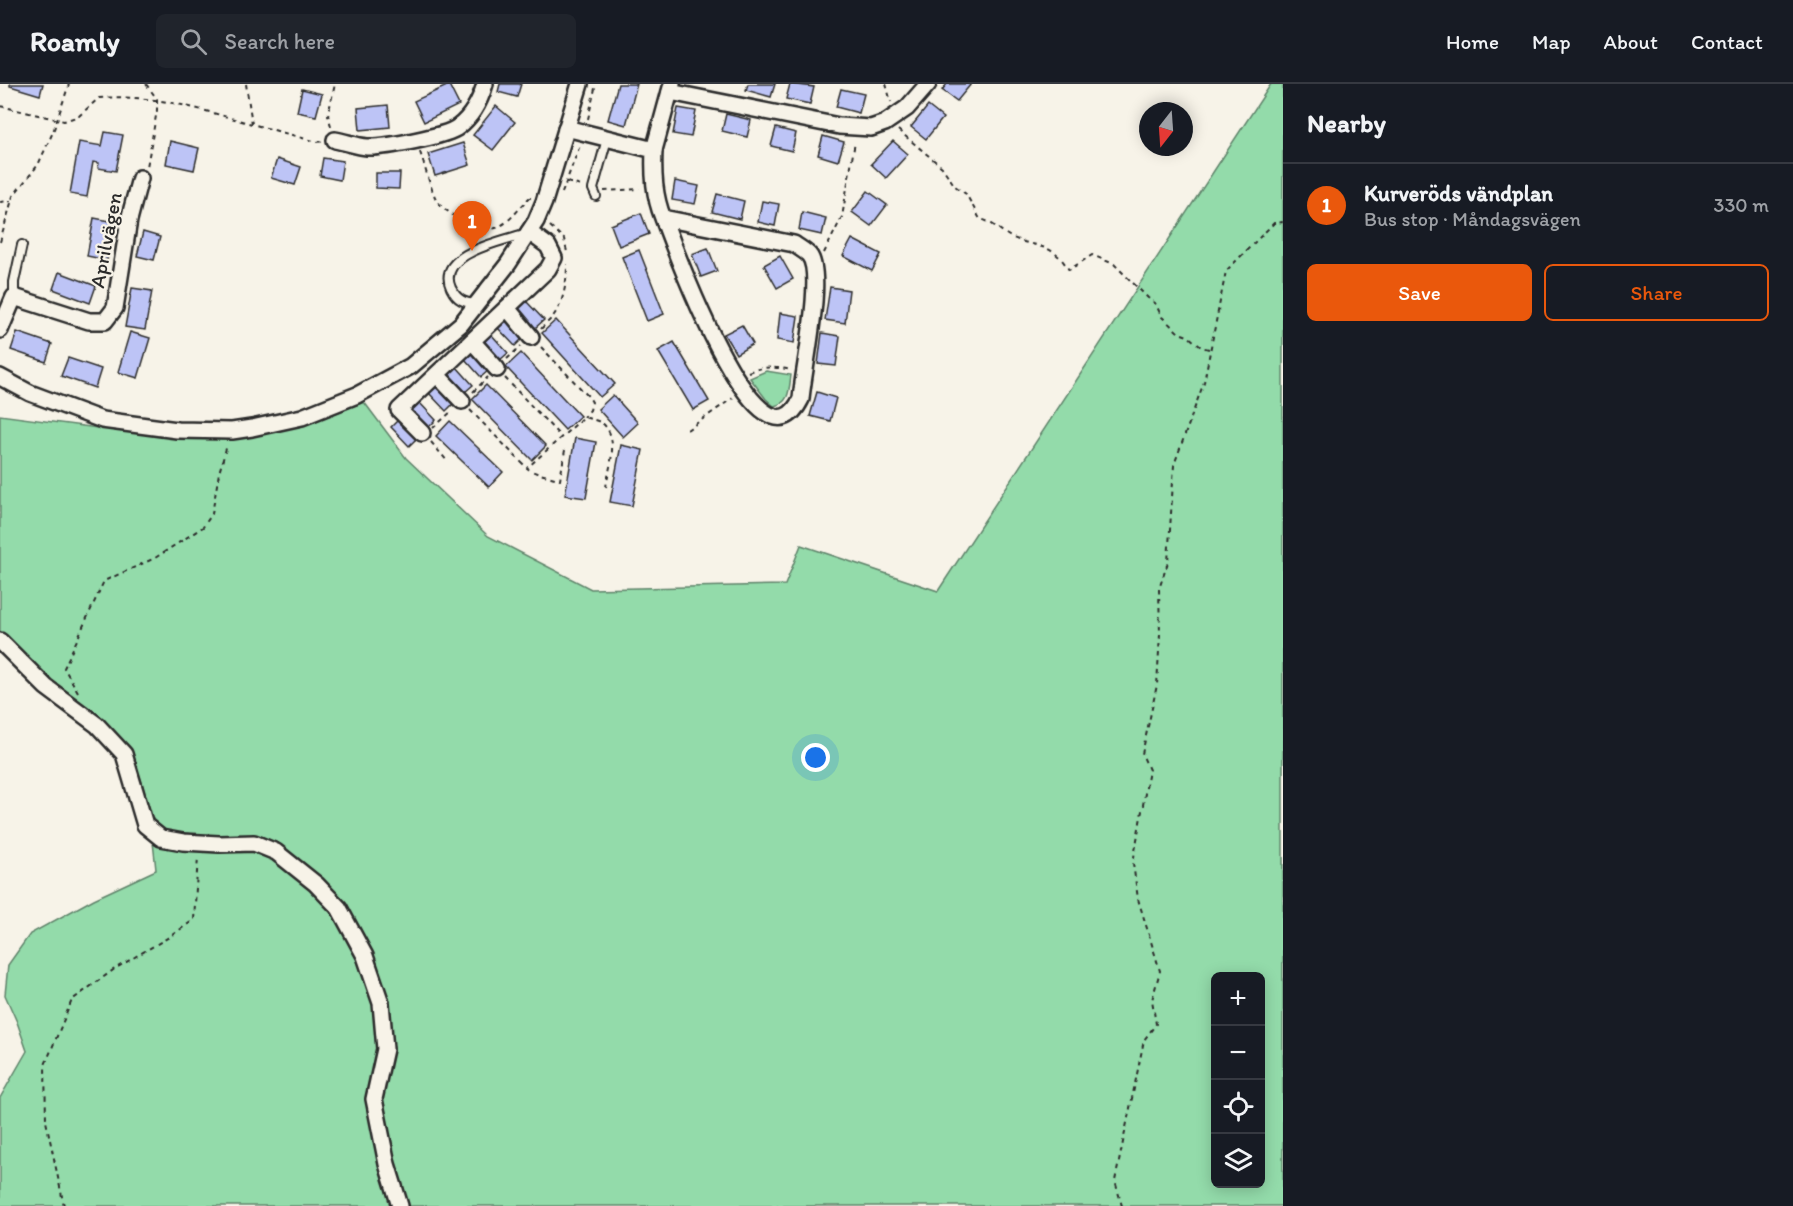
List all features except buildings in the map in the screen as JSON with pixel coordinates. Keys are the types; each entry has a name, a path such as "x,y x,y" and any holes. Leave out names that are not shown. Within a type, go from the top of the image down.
{"street":[{"path":"335,140 368,147 399,144 457,129 471,115 480,100 485,84"},
{"path":"0,377 30,393 102,420 177,430 232,431 302,417 357,395 411,366 461,324 508,264 536,221 544,202 580,84"},
{"path":"663,218 794,244 809,255 814,267 816,289 801,399 795,410 788,416 777,418 769,416 741,384 714,341 694,298 657,204 653,174 654,150 671,88 839,126 871,128 907,108 928,84"},
{"path":"566,128 654,150"},
{"name":"Aprilvägen","path":"14,297 89,321 105,321 115,308 129,220 140,178"},
{"path":"422,433 399,410 548,269 554,258 548,246 528,232"},
{"path":"0,330 14,297"},
{"path":"507,308 531,337"},
{"path":"472,341 497,369"},
{"path":"437,375 462,401"},
{"path":"0,641 46,687 97,725 124,753 145,825 161,837 198,843 254,843 276,852 316,884 339,908 365,956 381,1003 385,1049 374,1099 387,1164 400,1206"}],"lane":[{"path":"595,193 607,139"},
{"path":"477,304 464,303 454,294 447,280 450,268 458,258 528,232"},
{"path":"14,297 14,282 22,245"}],"path":[{"path":"0,242 13,196 38,165 57,121 69,84"},
{"path":"140,178 147,167 157,110 157,99 146,84"},
{"path":"246,84 252,124"},
{"path":"0,106 57,121 71,120 79,116 99,98 157,99 187,105 317,142 335,140 328,115 335,84"},
{"path":"886,84 892,118 942,167 955,186 966,194 980,219 994,224 1012,238 1047,247 1060,255 1069,270 1092,255 1114,264 1155,303 1162,317 1179,333 1188,336 1201,347 1209,349"},
{"path":"812,261 825,252 842,217 858,127"},
{"path":"416,140 436,198 443,207 474,227 483,231 505,224 529,198 544,202"},
{"path":"567,182 595,193 655,188"},
{"path":"0,202 11,201"},
{"path":"1122,1206 1115,1181 1144,1040 1156,1024 1152,1000 1160,970 1138,899 1133,863 1149,770 1142,754 1157,685 1160,634 1159,588 1168,562 1174,465 1204,382 1226,271 1274,223 1283,222"},
{"path":"527,468 584,417 590,410 592,402 531,337"},
{"path":"687,430 757,369 774,367 804,372"},
{"path":"497,369 561,437"},
{"path":"462,401 533,472 560,480 564,450"},
{"path":"584,417 601,422 610,433 612,441 606,487"},
{"path":"81,697 64,668 104,581 155,558 203,527 212,514 219,473 232,431"},
{"path":"64,1206 46,1121 45,1065 72,1000 116,968 194,920 198,843"}],"green space":[{"path":"1271,84 1283,84 1283,1206 0,1206 0,1098 27,1051 5,995 8,965 30,934 94,899 156,870 145,793 129,750 0,635 0,415 158,436 197,438 253,435 304,425 364,402 406,458 488,536 591,589 785,585 801,545 938,591"},
{"path":"766,371 791,375 786,399 774,406 750,378"}],"place":[{"name":"Kurveröds vändplan","path":"472,251"}]}
